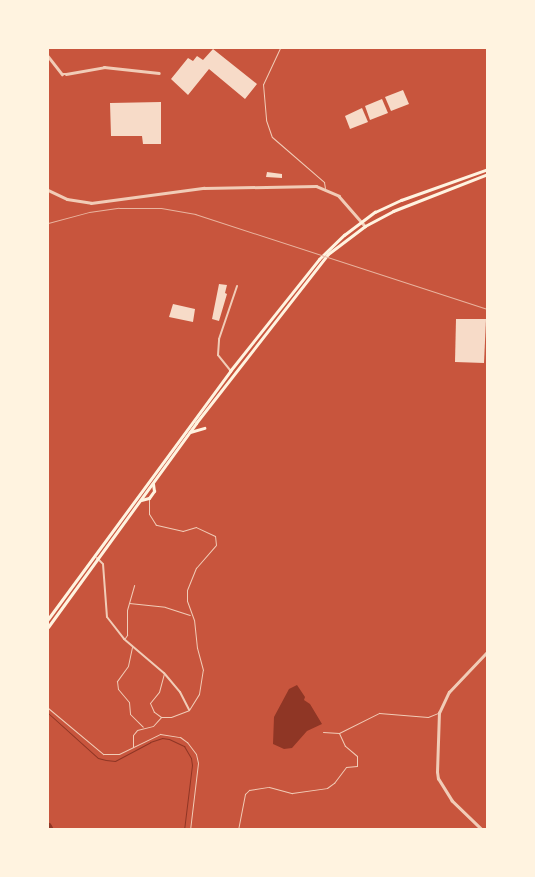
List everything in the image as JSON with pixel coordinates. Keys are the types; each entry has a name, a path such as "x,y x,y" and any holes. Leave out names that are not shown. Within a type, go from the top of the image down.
{"main road":[{"path":"48,627 230,371 319,259 360,222 401,200 488,170"},
{"path":"48,619 328,254 365,226 393,211 488,174"},
{"path":"190,432 204,428"},
{"path":"140,500 149,498 154,491 153,484"}],"street":[{"path":"48,56 62,74 104,67 159,73"},
{"path":"48,190 66,199 91,203 204,188 300,185 325,188 344,201 365,226"},
{"path":"236,374 230,371 218,355 219,339 237,286"},
{"path":"96,558 103,564 107,617 124,639 164,672 180,692 189,710"},
{"path":"482,830 452,801 438,779 439,713 449,692 488,651"}],"lane":[{"path":"280,48 262,84 266,120 272,137 324,182 325,188"},
{"path":"133,746 133,735 143,727 153,726 161,718 189,710 199,694 203,670 197,648 194,620 187,601 187,590 196,568 216,545 215,536 196,527 183,531 156,525 149,514 149,498"},
{"path":"124,639 127,635 127,610 130,603 131,590 134,585"},
{"path":"130,603 165,607 191,615"},
{"path":"132,646 128,666 118,681 118,688 129,702 130,714 143,727"},
{"path":"161,718 154,712 150,703 159,692 164,672"},
{"path":"48,708 103,754 119,754 153,736 167,734 180,737 192,748 198,763 190,830"},
{"path":"323,732 339,733 379,713 428,717 439,713"},
{"path":"238,830 245,794 249,790 269,788 292,793 327,788 334,783 346,768 357,766 357,756 346,746 339,733"}],"shaded area":[{"path":"297,685 305,697 304,700 310,704 322,724 307,731 292,748 284,749 273,744 274,717 289,689"}],"building":[{"path":"213,49 257,84 245,99 209,69 188,95 171,79 188,58 193,61 197,56 203,60"},
{"path":"403,90 409,104 391,111 385,97"},
{"path":"382,99 388,113 370,120 365,106"},
{"path":"161,102 161,144 143,144 142,136 111,136 110,103"},
{"path":"362,108 368,122 350,129 345,116"},
{"path":"267,172 282,174 282,178 266,177"},
{"path":"219,284 227,285 225,293 227,294 219,321 212,319"},
{"path":"173,304 195,309 193,322 169,317"},
{"path":"456,319 486,319 484,363 455,362"}],"waterway":[{"path":"48,713 98,758 106,760 115,761 150,742 162,738 184,746 191,758 192,765 184,830"},
{"path":"48,826 50,830"}],"railway":[{"path":"48,223 89,212 119,208 161,208 195,214 488,309"}]}
